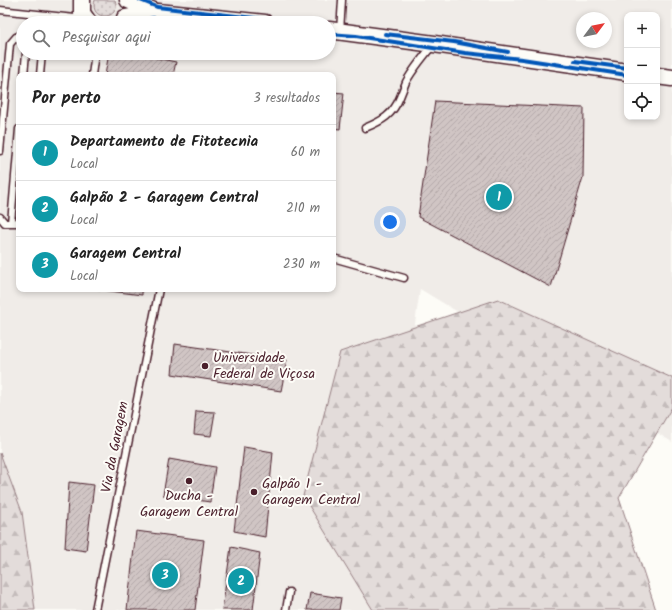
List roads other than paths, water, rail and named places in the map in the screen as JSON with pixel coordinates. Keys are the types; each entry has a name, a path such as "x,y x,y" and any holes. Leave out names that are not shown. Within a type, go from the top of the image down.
{"street":[{"path":"82,0 82,13 84,16"},
{"path":"124,16 127,12 128,0 158,12 197,16"},
{"path":"140,16 158,12"},
{"path":"336,30 624,72"},
{"path":"660,76 672,78"}],"lane":[{"path":"336,22 342,0"},
{"path":"0,10 48,16"},
{"path":"0,151 10,44 16,37"},
{"path":"364,128 384,118 393,111 405,84 414,69 434,44"},
{"path":"24,72 25,60"},
{"path":"40,72 41,60"},
{"path":"92,72 94,60"},
{"path":"10,223 16,160"},
{"path":"0,217 5,223 16,223"},
{"path":"336,259 404,278"},
{"name":"Via da Garagem","path":"94,610 158,292"},
{"path":"286,610 289,592"}],"place":[{"name":"Departamento de Fitotecnia","path":"499,197"},
{"name":"Universidade Federal de Viçosa","path":"205,366"},
{"name":"Ducha - Garagem Central","path":"189,481"},
{"name":"Galpão 1 - Garagem Central","path":"254,492"},
{"name":"Garagem Central","path":"165,575"},
{"name":"Galpão 2 - Garagem Central","path":"241,581"}]}
